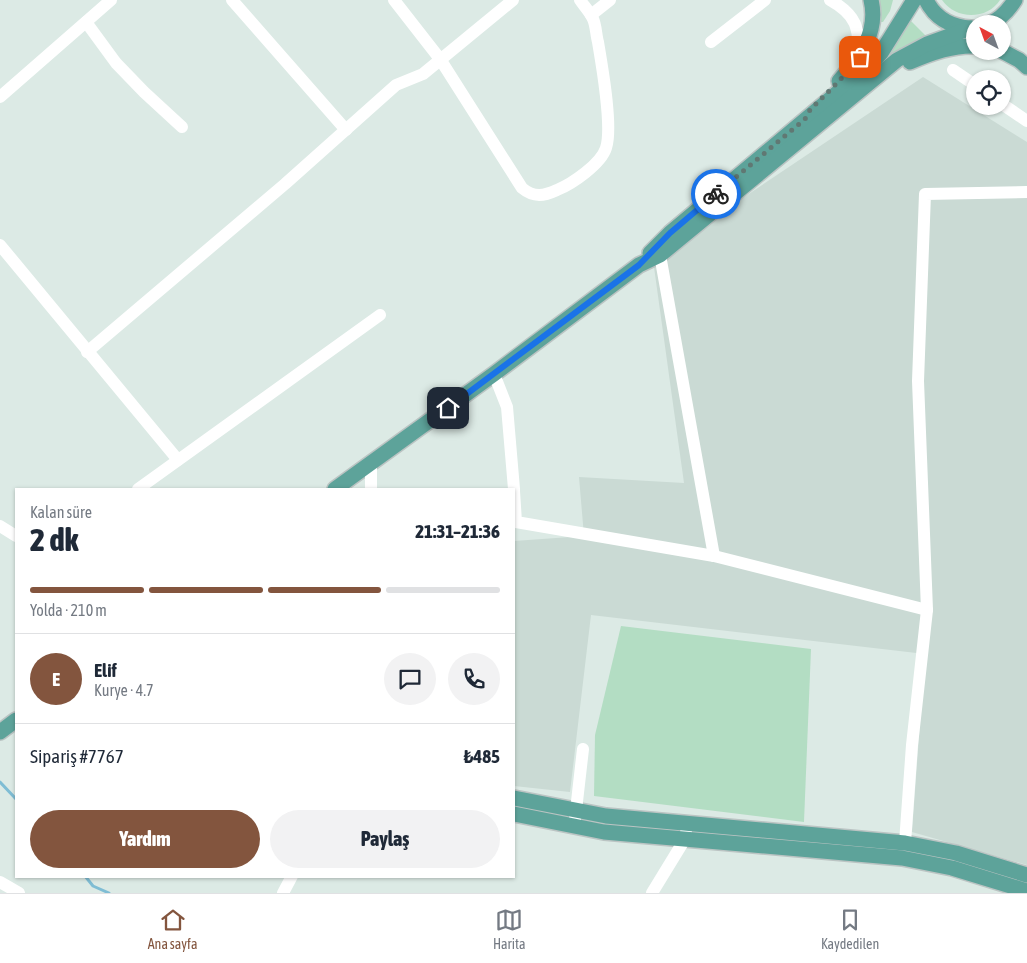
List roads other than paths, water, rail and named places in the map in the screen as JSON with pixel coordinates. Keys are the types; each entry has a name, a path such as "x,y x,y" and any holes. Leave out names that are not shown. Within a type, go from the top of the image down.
{"main road":[{"path":"805,119 810,110 860,57 868,40 871,26 873,13 871,0"},
{"path":"336,488 494,374 639,265 670,233 856,77 881,53 914,0"},
{"path":"926,0 933,11 947,22 966,27"},
{"path":"1003,15 1009,10 1014,0"},
{"path":"639,265 660,255 897,60 927,44 966,31"},
{"path":"1011,45 1027,53"},
{"path":"821,123 835,119 903,66 948,49 966,47"},
{"path":"1011,56 1027,67"},
{"path":"0,732 15,721"},
{"path":"515,798 575,818 604,832 686,832 956,853 1027,875"},
{"path":"515,814 575,818"},
{"path":"903,850 952,868 1027,891"}],"street":[{"path":"0,97 111,0"},
{"path":"232,0 346,130"},
{"path":"394,0 440,58 522,188 532,194 546,195 562,188 593,166 600,160 606,148 608,127 602,67 594,20 580,0"},
{"path":"87,352 396,85 423,74 440,58 513,0"},
{"path":"590,15 610,0"},
{"path":"711,42 765,0"},
{"path":"830,0 839,5 855,22 860,57"},
{"path":"86,22 116,63 182,127"},
{"path":"953,70 966,79"},
{"path":"1011,110 1027,121"},
{"path":"903,850 912,744 927,610 918,381 926,194 1027,192"},
{"path":"0,245 178,460"},
{"path":"660,255 714,556"},
{"path":"139,488 380,315"},
{"path":"494,374 506,407 514,488"},
{"path":"371,463 371,488"},
{"path":"515,522 714,556 927,610"},
{"path":"0,526 15,535"},
{"path":"575,818 583,749"},
{"path":"652,893 686,832"},
{"path":"283,893 291,878"},
{"path":"0,882 19,893"}],"waterway":[{"path":"0,782 15,798"},
{"path":"87,878 93,886 109,893"}]}
